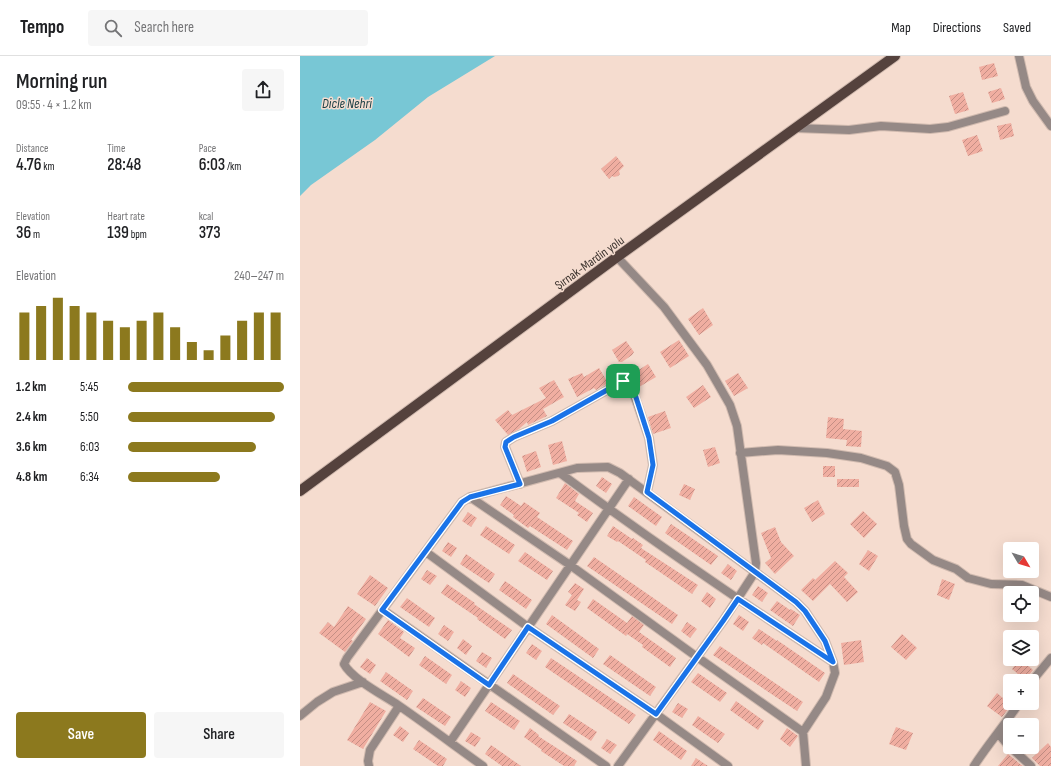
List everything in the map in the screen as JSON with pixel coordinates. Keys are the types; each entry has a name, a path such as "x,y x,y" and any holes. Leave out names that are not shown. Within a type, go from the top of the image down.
{"main road":[{"name":"Şırnak-Mardin yolu","path":"300,491 895,56"}],"street":[{"path":"1019,56 1026,87 1033,101 1051,126"},
{"path":"795,128 849,130 881,126 930,129 948,127 1005,111"},
{"path":"617,258 664,307 707,365 730,405 737,426 756,563 755,572 738,599 618,766"},
{"path":"520,484 505,447 506,442 514,437 552,421 623,381 632,385 649,438 653,465 647,492"},
{"path":"740,453 778,450 827,453 861,458 887,466 895,472 899,485 904,526 907,539 911,544 934,560 956,569 968,578 991,584 1022,585 1051,597"},
{"path":"483,766 364,682 347,669 344,664 462,502 470,497 577,468 608,467 620,473 647,492 796,602 805,611 825,641 833,662 835,673 826,697 803,732 806,766"},
{"path":"560,473 609,510 738,599 833,662"},
{"path":"450,742 629,480"},
{"path":"470,497 570,565 803,732"},
{"path":"426,552 528,627 656,714 728,766"},
{"path":"382,610 606,766"},
{"path":"1038,674 1051,658"},
{"path":"300,716 317,702 334,692 364,682"},
{"path":"369,766 368,761 370,750 399,706"},
{"path":"974,766 1014,710"},
{"path":"998,733 1007,744 1032,766"}],"water":[{"name":"Dicle Nehri","path":"300,56 495,56 428,97 375,140 311,185 300,196"}],"building":[{"path":"994,63 998,76 982,80 979,67"},
{"path":"1001,88 1005,99 992,103 988,92"},
{"path":"963,92 969,110 955,114 949,96"},
{"path":"1011,123 1014,136 1000,140 997,126"},
{"path":"977,135 983,151 968,156 962,140"},
{"path":"616,156 624,166 619,171 620,174 618,176 612,176 609,179 601,169"},
{"path":"703,308 713,325 699,335 688,319"},
{"path":"679,340 689,356 670,368 660,352"},
{"path":"626,341 634,352 622,362 619,362 612,350"},
{"path":"648,364 656,377 639,387 631,375"},
{"path":"599,368 608,383 596,390 594,388 577,397 568,379 582,373 584,377"},
{"path":"738,373 748,388 734,396 725,381"},
{"path":"554,380 564,397 543,409 547,416 528,425 527,422 519,429 508,435 495,420 508,410 512,415 546,398 539,388"},
{"path":"703,385 711,397 694,408 686,397"},
{"path":"665,411 671,428 653,434 648,417"},
{"path":"828,417 844,419 843,429 862,431 861,447 846,446 847,440 826,438"},
{"path":"562,441 567,461 553,465 548,445"},
{"path":"715,447 720,463 708,467 703,450"},
{"path":"536,451 541,467 527,472 522,456"},
{"path":"823,466 835,466 835,477 823,477"},
{"path":"602,477 612,484 606,493 596,486"},
{"path":"837,479 859,479 859,487 837,487"},
{"path":"565,483 579,494 575,501 593,513 587,522 577,515 579,513 556,498"},
{"path":"684,484 695,489 690,500 679,495"},
{"path":"506,496 521,506 524,502 540,513 537,517 573,541 567,550 530,526 528,528 513,517 514,515 500,505"},
{"path":"634,497 662,517 656,526 628,506"},
{"path":"818,500 825,514 812,522 804,508"},
{"path":"863,511 877,524 864,538 850,524"},
{"path":"468,512 477,518 471,527 462,521"},
{"path":"671,524 718,556 711,565 665,533"},
{"path":"486,526 515,545 509,554 480,535"},
{"path":"613,526 643,545 641,548 698,585 692,594 645,562 646,560 618,541 617,542 607,536"},
{"path":"775,527 781,542 794,556 775,574 765,563 771,558 761,533"},
{"path":"448,542 457,548 451,557 442,551"},
{"path":"868,550 878,556 869,571 859,564"},
{"path":"525,552 553,571 547,580 518,561"},
{"path":"466,554 495,574 489,583 460,564"},
{"path":"594,557 678,615 672,624 587,566"},
{"path":"835,561 848,573 844,577 858,592 847,602 830,584 813,601 801,590 813,578 815,580"},
{"path":"728,564 737,571 731,580 721,573"},
{"path":"427,570 437,576 430,585 421,579"},
{"path":"370,575 388,588 375,606 357,594"},
{"path":"942,579 955,584 949,600 937,595"},
{"path":"505,581 532,600 526,609 499,590"},
{"path":"575,583 584,589 577,600 581,602 575,611 565,605 572,595 568,592"},
{"path":"447,584 512,630 505,639 477,619 478,618 441,593"},
{"path":"758,586 768,593 762,602 752,595"},
{"path":"707,592 716,599 710,608 701,601"},
{"path":"407,598 435,618 429,627 400,607"},
{"path":"593,599 627,623 632,616 644,625 639,632 676,658 670,667 642,647 643,645 627,634 626,636 587,608"},
{"path":"777,601 800,615 793,626 770,610"},
{"path":"348,606 366,619 351,640 353,641 345,652 319,633 328,622 334,627"},
{"path":"552,615 599,649 593,658 546,624"},
{"path":"739,615 749,622 743,631 733,624"},
{"path":"388,620 404,632 400,638 415,648 409,657 378,634"},
{"path":"687,622 697,629 690,638 681,631"},
{"path":"444,625 454,632 448,641 438,634"},
{"path":"759,629 825,673 819,682 763,643 762,645 752,638"},
{"path":"902,634 917,648 906,660 891,647"},
{"path":"463,639 472,646 466,655 457,648"},
{"path":"861,640 864,662 844,665 841,643"},
{"path":"532,644 542,651 536,660 526,653"},
{"path":"720,646 803,702 797,711 713,655"},
{"path":"482,652 492,658 486,668 476,661"},
{"path":"610,655 656,687 650,696 603,664"},
{"path":"425,656 452,675 446,684 419,665"},
{"path":"367,658 376,665 370,674 360,667"},
{"path":"551,658 636,715 629,724 545,667"},
{"path":"1014,666 1028,666 1033,670 1030,674 1018,674 1012,669"},
{"path":"386,672 413,691 407,700 380,681"},
{"path":"698,673 727,693 720,702 691,682"},
{"path":"513,674 560,706 553,715 507,683"},
{"path":"461,681 471,688 465,697 455,690"},
{"path":"997,693 1003,698 1003,710 1007,710 1002,717 987,706"},
{"path":"423,698 451,717 445,726 416,707"},
{"path":"736,701 764,721 758,730 730,710"},
{"path":"370,702 386,711 363,749 347,740"},
{"path":"491,702 520,721 514,730 485,711"},
{"path":"678,703 688,709 682,718 672,712"},
{"path":"569,714 597,732 591,741 563,723"},
{"path":"698,716 725,734 718,743 692,725"},
{"path":"400,726 409,733 403,742 393,735"},
{"path":"896,727 913,733 906,750 889,744"},
{"path":"530,728 539,735 538,736 577,761 574,766 564,766 541,751 542,750 524,737"},
{"path":"787,728 798,736 790,747 780,739"},
{"path":"659,731 687,751 681,760 653,740"},
{"path":"471,732 481,738 475,747 465,741"},
{"path":"607,739 617,745 610,754 601,748"},
{"path":"419,740 447,759 443,766 438,766 413,749"},
{"path":"1048,743 1051,747 1051,766 1040,766 1032,758 1036,754 1039,754 1039,751"},
{"path":"491,745 521,766 502,766 485,754"},
{"path":"1008,754 1023,766 998,766"},
{"path":"696,758 708,766 691,766"}],"route":[{"path":"623,381 632,385 649,438 653,465 647,492 796,602 805,611 825,641 833,662 738,599 656,714 528,627 489,685 382,610 462,502 470,497 520,484 505,447 506,442 514,437 552,421 623,381"}]}
